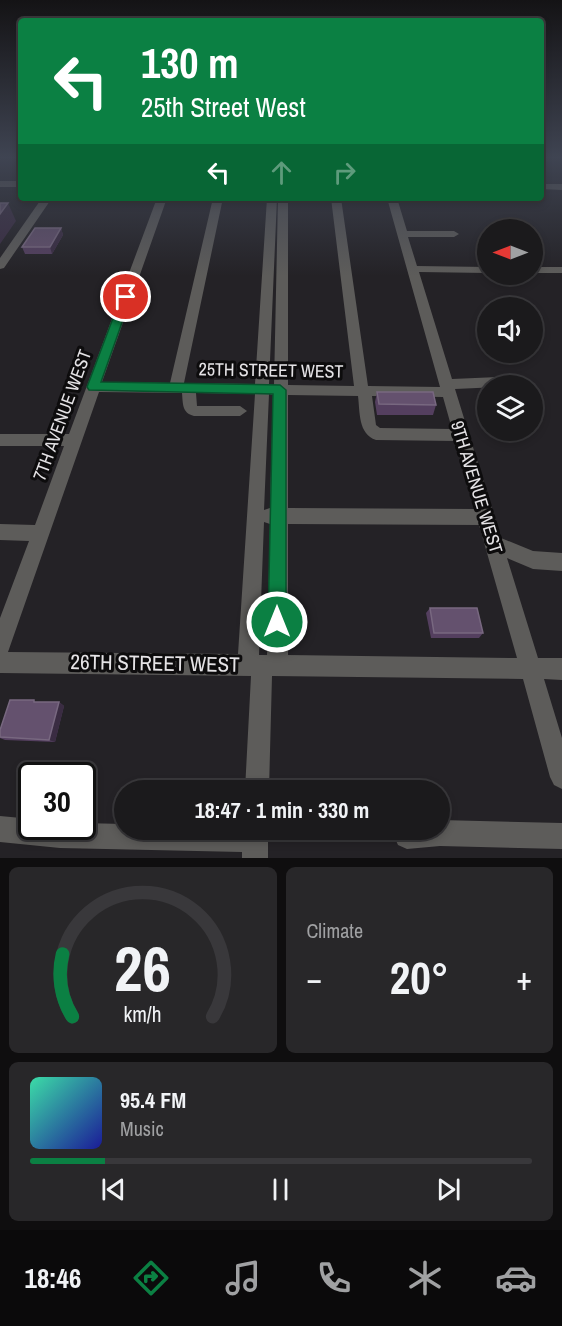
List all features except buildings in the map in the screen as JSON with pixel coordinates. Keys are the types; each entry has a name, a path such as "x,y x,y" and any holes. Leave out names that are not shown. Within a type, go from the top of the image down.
{"street":[{"path":"0,266 45,201"},
{"name":"7TH AVENUE WEST","path":"0,645 161,201"},
{"path":"217,201 183,388 190,408 194,411 240,411"},
{"path":"262,664 257,516 272,201"},
{"path":"257,780 262,664 278,516 283,201"},
{"path":"336,201 369,427 376,434 461,435"},
{"name":"9TH AVENUE WEST","path":"393,201 562,777"},
{"path":"402,234 453,234"},
{"path":"0,244 15,244"},
{"path":"413,269 477,270"},
{"path":"543,270 562,270"},
{"name":"25TH STREET WEST","path":"93,387 363,391 477,385"},
{"path":"0,440 74,440"},
{"path":"257,516 485,517"},
{"path":"0,532 40,532"},
{"path":"494,544 533,560 562,562"},
{"path":"502,571 533,560"},
{"name":"26TH STREET WEST","path":"0,662 562,669"},
{"path":"0,830 60,836 255,843"},
{"path":"450,833 562,836"}],"route":[{"path":"126,297 93,387 280,390 277,622"}]}
